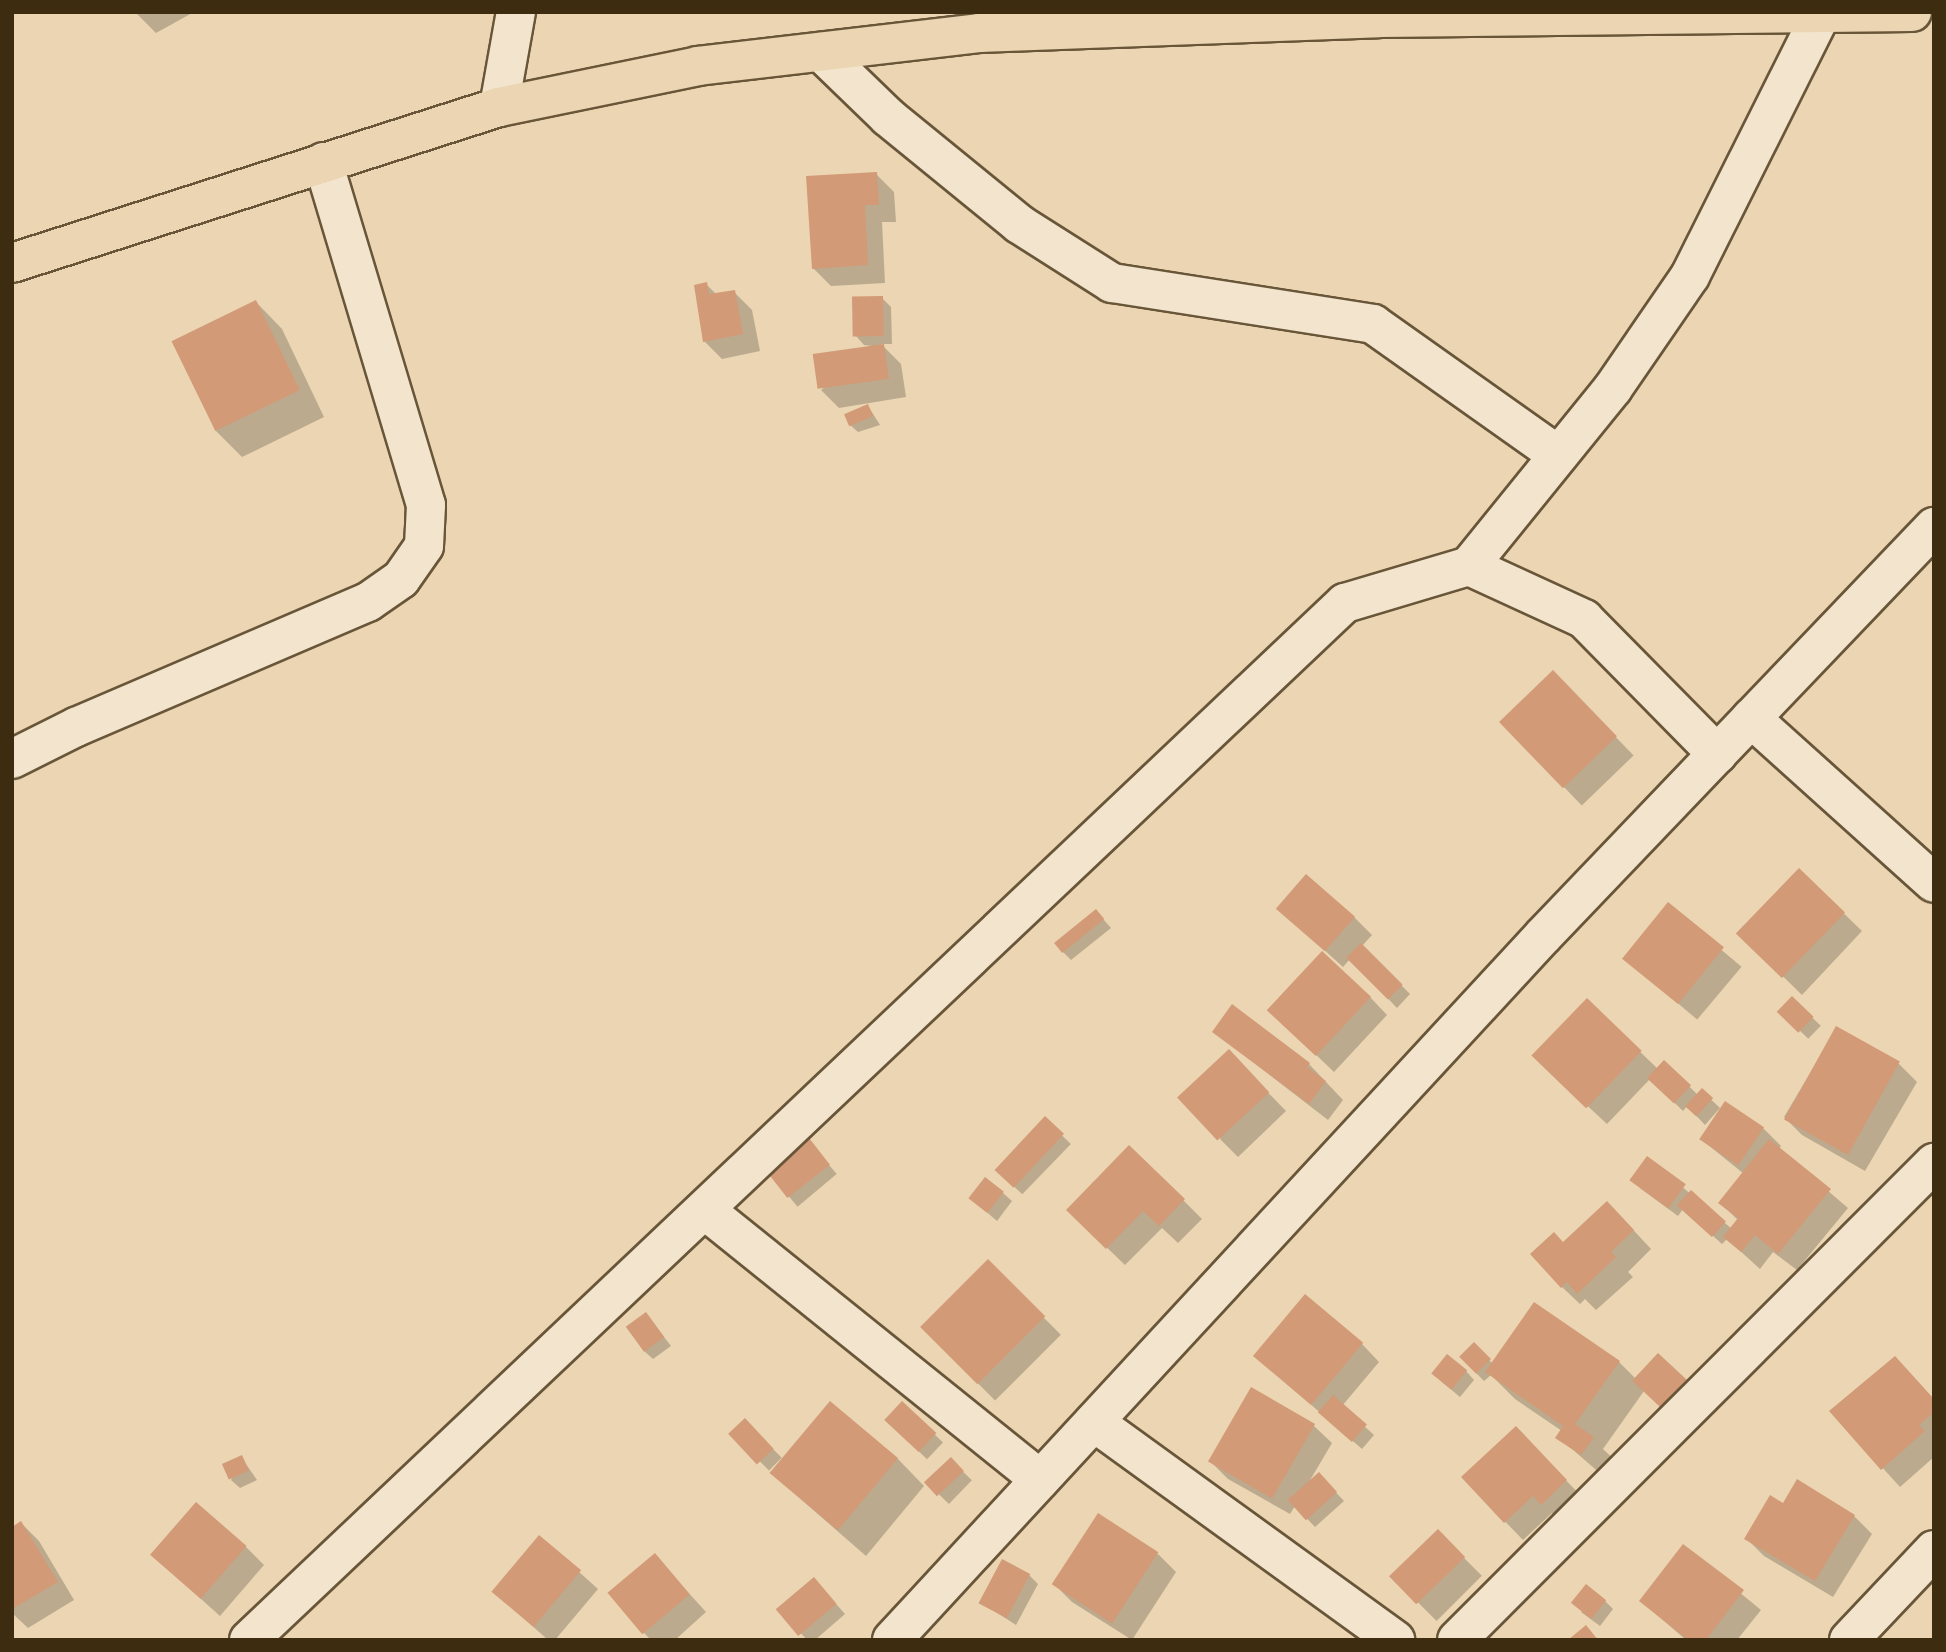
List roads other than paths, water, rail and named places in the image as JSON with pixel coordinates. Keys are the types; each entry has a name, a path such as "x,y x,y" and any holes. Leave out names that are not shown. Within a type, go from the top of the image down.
{"highway":[{"path":"12,262 499,107 698,66 1007,32 1379,18 1912,12"}],"street":[{"path":"499,107 516,12"},
{"path":"249,1640 1345,603 1469,566 1613,388 1690,276 1822,12"},
{"path":"821,52 888,117 1019,224 1112,282 1373,324 1559,455"},
{"path":"12,759 88,722 368,602 401,579 424,546 426,505 323,162"},
{"path":"892,1640 1717,754 1934,527"},
{"path":"1469,566 1584,620 1717,754"},
{"path":"1751,718 1934,883"},
{"path":"1457,1640 1934,1163"},
{"path":"705,1210 1040,1479"},
{"path":"1094,1422 1395,1640"},
{"path":"1849,1640 1934,1550"}]}
